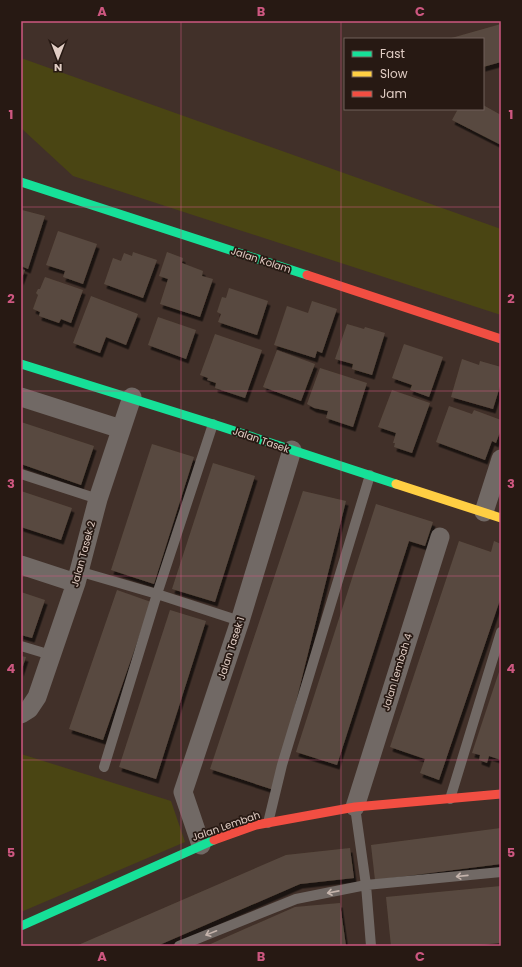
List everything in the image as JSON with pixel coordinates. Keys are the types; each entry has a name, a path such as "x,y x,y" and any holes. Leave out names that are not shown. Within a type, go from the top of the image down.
{"street":[{"name":"Jalan Kolam","path":"21,182 501,339"},
{"name":"Jalan Tasek","path":"21,364 132,397 493,515"},
{"path":"21,397 121,429"},
{"name":"Jalan Tasek 2","path":"25,712 37,697 77,577 98,499 132,397"},
{"name":"Jalan Tasek 1","path":"201,845 183,792 240,622 292,450"},
{"path":"493,515 501,459"},
{"name":"Jalan Lembah 4","path":"355,807 440,537"},
{"path":"21,565 77,577"},
{"name":"Jalan Lembah","path":"21,926 201,845 256,825 355,807 501,794"}],"lane":[{"path":"104,767 156,594 214,424"},
{"path":"21,474 98,499"},
{"path":"268,823 282,765 370,475"},
{"path":"77,577 156,594 240,622"},
{"path":"450,799 501,632"},
{"path":"21,646 51,655"},
{"path":"355,807 366,885 371,946"},
{"path":"179,946 296,899 366,885 501,872"}],"shaded area":[{"path":"21,58 501,229 501,315 73,176 21,128"},
{"path":"21,754 171,801 185,842 21,912"}],"building":[{"path":"501,24 501,62 484,67 484,38 452,38"},
{"path":"484,106 501,115 501,145 452,120 457,110 484,110"},
{"path":"22,210 45,216 28,269 21,266"},
{"path":"58,231 97,244 83,284 63,277 65,271 46,265"},
{"path":"133,252 157,260 143,298 104,284 113,258 121,261 124,253 132,256"},
{"path":"167,252 183,258 182,263 203,271 202,276 213,279 200,317 160,304 168,279 159,276"},
{"path":"21,269 25,270 21,281"},
{"path":"45,277 83,290 71,323 61,319 59,323 39,316 40,312 33,309 38,295 36,293 38,289 40,289"},
{"path":"229,288 268,301 257,335 218,322 221,314 217,312 222,297 226,298"},
{"path":"91,296 138,314 126,345 106,337 100,353 73,343"},
{"path":"312,301 337,309 322,353 317,351 315,358 274,345 287,306 308,313"},
{"path":"158,317 196,330 186,359 148,345"},
{"path":"347,324 364,329 365,327 385,333 372,375 352,369 353,364 335,359"},
{"path":"215,334 262,350 245,398 215,388 216,383 207,380 208,378 200,375"},
{"path":"404,344 443,357 429,397 410,390 412,385 392,378"},
{"path":"277,350 315,364 301,401 263,387"},
{"path":"462,359 479,365 480,361 501,367 501,383 493,409 451,397"},
{"path":"320,368 367,383 353,427 326,418 328,411 314,408 307,404"},
{"path":"392,390 430,403 412,453 394,447 395,443 393,443 396,433 378,427"},
{"path":"449,406 472,414 474,410 501,420 501,429 496,443 492,441 485,460 436,442"},
{"path":"21,422 94,446 81,485 21,464"},
{"path":"152,444 194,457 154,584 111,570"},
{"path":"213,463 255,476 215,602 172,589"},
{"path":"21,491 72,508 61,540 21,527"},
{"path":"303,491 346,501 274,790 210,769"},
{"path":"376,504 433,522 425,546 409,541 337,765 296,752"},
{"path":"459,541 491,552 494,541 501,544 501,597 439,780 420,773 425,759 390,747"},
{"path":"117,590 151,602 103,740 69,729"},
{"path":"21,592 45,600 32,638 21,635"},
{"path":"170,610 206,621 156,779 119,767"},
{"path":"21,656 26,657 21,672"},
{"path":"501,666 501,760 489,756 487,763 479,760 480,755 472,753"},
{"path":"501,828 501,864 375,880 371,845"},
{"path":"350,848 354,878 300,884 157,946 76,946 286,855"},
{"path":"501,886 501,943 466,946 391,946 386,897"},
{"path":"340,903 346,946 206,946 295,907"}],"traffic: fast":[{"path":"21,182 307,275"},
{"path":"21,364 213,424 396,484"},
{"path":"21,926 214,840"}],"traffic: slow":[{"path":"396,484 501,518"}],"traffic: jam":[{"path":"307,275 501,339"},
{"path":"214,840 256,825 355,807 501,794"}]}
